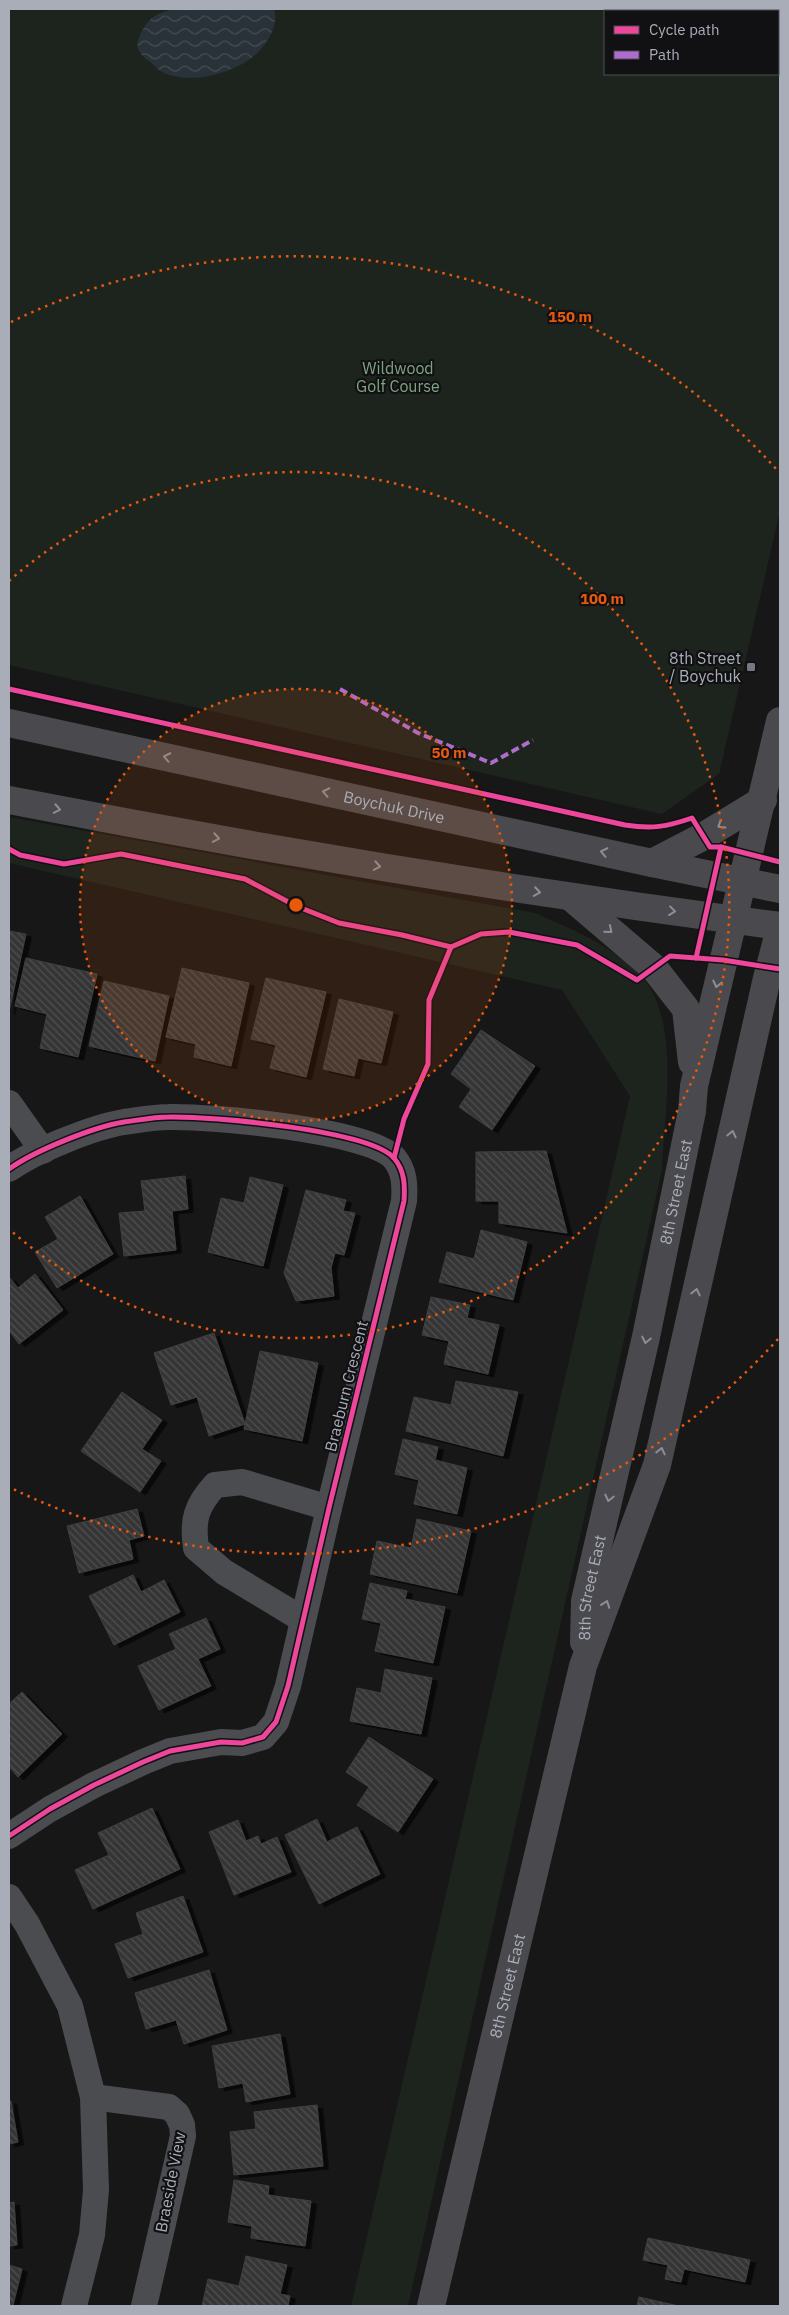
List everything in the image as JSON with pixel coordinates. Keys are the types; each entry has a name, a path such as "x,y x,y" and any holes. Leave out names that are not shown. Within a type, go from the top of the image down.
{"main road":[{"name":"8th Street East","path":"583,1666 585,1601 646,1337 692,1111 694,1086 732,919 763,800 780,721"},
{"name":"Boychuk Drive","path":"9,723 652,863 780,889"},
{"path":"9,800 237,842 572,898 732,919 780,928"},
{"path":"652,863 704,836 763,800"},
{"path":"572,898 654,968 686,1009 694,1086"},
{"name":"8th Street East","path":"431,2306 583,1666 657,1465 768,972 780,928"}],"street":[{"path":"9,1103 43,1151"},
{"name":"Braeburn Crescent","path":"9,1169 43,1151 86,1133 122,1122 169,1117 267,1123 372,1144 394,1158 405,1178 404,1201 302,1619 288,1686 276,1722 263,1738 242,1743 221,1742 170,1751 94,1785 50,1809 9,1836"},
{"path":"302,1619 224,1572 196,1548 193,1529 201,1501 215,1485 242,1482 329,1508"},
{"path":"9,1896 27,1924 70,2006 93,2097 96,2190 92,2236 74,2306"},
{"name":"Braeside View","path":"93,2097 169,2107 177,2114 182,2125 183,2136 144,2306"}],"green space":[{"name":"Wildwood Golf Course","path":"9,9 780,9 780,511 719,774 662,814 9,665"},
{"path":"9,817 535,913 589,938 636,970 649,986 658,1005 664,1027 668,1076 662,1170 408,2306 351,2306 630,1096 562,990 9,863"}],"water":[{"path":"173,9 274,9 275,23 265,44 245,62 233,68 204,77 176,77 158,69 138,49 141,33 150,19"}],"building":[{"path":"9,931 26,934 9,1012"},
{"path":"26,958 97,974 78,1057 40,1048 47,1014 15,1006"},
{"path":"182,968 249,983 231,1066 194,1057 196,1044 166,1037"},
{"path":"266,978 326,992 306,1077 270,1068 276,1045 251,1039"},
{"path":"104,981 169,996 155,1061 89,1046"},
{"path":"339,999 393,1012 381,1063 358,1058 354,1076 323,1069"},
{"path":"481,1030 535,1066 492,1130 459,1107 471,1089 451,1074"},
{"path":"546,1151 567,1233 499,1223 499,1201 476,1201 476,1152"},
{"path":"185,1176 188,1209 172,1211 176,1250 124,1256 119,1213 145,1211 141,1181"},
{"path":"250,1177 283,1185 263,1266 208,1252 221,1198 244,1203"},
{"path":"306,1190 346,1200 343,1211 355,1213 344,1255 335,1253 331,1268 334,1296 296,1301 284,1273"},
{"path":"80,1196 113,1254 57,1288 35,1252 58,1239 45,1217"},
{"path":"481,1230 527,1242 513,1300 439,1282 447,1252 474,1259"},
{"path":"35,1274 63,1310 19,1344 9,1330 9,1277 18,1288"},
{"path":"431,1297 470,1305 467,1318 499,1325 488,1374 444,1364 449,1341 422,1335"},
{"path":"214,1333 245,1424 209,1436 197,1397 171,1405 154,1353"},
{"path":"260,1351 318,1363 302,1441 244,1429"},
{"path":"456,1381 518,1392 503,1456 406,1431 414,1397 451,1405"},
{"path":"122,1392 162,1420 142,1449 161,1461 140,1492 81,1451"},
{"path":"403,1439 438,1447 435,1460 467,1468 457,1514 414,1504 419,1480 395,1474"},
{"path":"137,1509 144,1536 129,1540 133,1559 79,1573 67,1526"},
{"path":"417,1519 471,1531 457,1593 370,1574 377,1541 411,1548"},
{"path":"133,1575 141,1592 164,1580 180,1612 114,1645 89,1596"},
{"path":"370,1583 407,1591 405,1599 445,1607 433,1663 375,1651 381,1623 362,1619"},
{"path":"206,1618 220,1649 198,1659 211,1686 159,1710 138,1666 176,1649 169,1634"},
{"path":"385,1669 432,1678 421,1734 350,1721 357,1688 381,1693"},
{"path":"22,1692 62,1734 18,1777 9,1767 9,1704"},
{"path":"369,1737 433,1779 398,1832 357,1805 369,1787 346,1772"},
{"path":"152,1808 180,1869 93,1909 75,1870 109,1855 98,1833"},
{"path":"317,1819 327,1842 357,1827 380,1874 319,1904 285,1835"},
{"path":"238,1820 246,1841 258,1836 261,1844 277,1837 291,1872 234,1895 209,1832"},
{"path":"183,1896 203,1952 128,1978 115,1944 143,1934 136,1913"},
{"path":"209,1970 227,2030 184,2044 176,2020 146,2029 135,1993"},
{"path":"280,2034 290,2094 246,2102 243,2083 219,2088 212,2046"},
{"path":"9,2101 11,2101 18,2142 9,2144"},
{"path":"317,2105 323,2166 234,2175 230,2132 256,2129 254,2112"},
{"path":"234,2180 269,2186 268,2195 311,2201 305,2246 251,2238 252,2226 228,2222"},
{"path":"14,2202 17,2245 9,2246 9,2203"},
{"path":"648,2238 750,2260 745,2282 684,2269 681,2282 665,2279 668,2265 643,2260"},
{"path":"246,2256 287,2265 280,2294 290,2296 288,2306 202,2306 208,2279 239,2286"},
{"path":"9,2265 22,2269 13,2305 9,2304"},
{"path":"639,2297 679,2306 637,2306"}],"marked path":[{"path":"340,689 418,733 491,763 533,740"}],"cycle path":[{"path":"9,689 625,825 659,826 692,818 710,847 721,847 780,862"},
{"path":"696,958 721,847"},
{"path":"9,849 20,855 64,864 121,854 245,879 296,906 339,923 451,947 481,934 509,932 577,945 637,980 670,956 723,960 780,969"},
{"path":"394,1158 404,1119 428,1064 429,1000 451,947"},
{"path":"9,1169 48,1148 96,1129 147,1119 189,1117 252,1122 323,1132 379,1148 398,1163 402,1173 404,1190 404,1201 329,1508 288,1686 276,1722 263,1737 242,1743 221,1742 170,1751 143,1762 94,1785 50,1809 9,1836"}],"place":[{"name":"8th Street / Boychuk","path":"751,667"}]}
